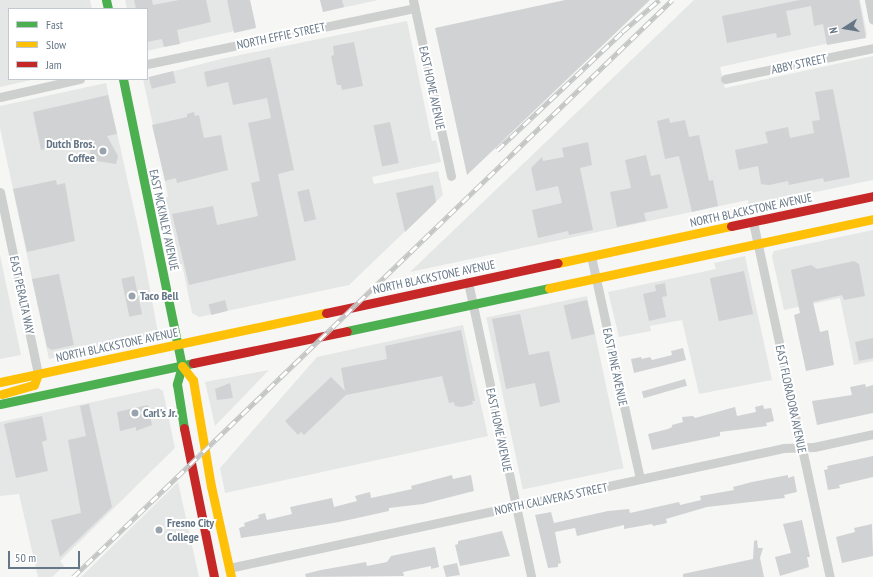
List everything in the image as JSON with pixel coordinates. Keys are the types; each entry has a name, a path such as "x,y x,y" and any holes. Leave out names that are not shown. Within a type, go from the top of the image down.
{"main road":[{"name":"EAST MCKINLEY AVENUE","path":"122,80 178,344 182,366 177,384 196,492 214,576"},
{"name":"NORTH BLACKSTONE AVENUE","path":"2,382 873,196"},
{"path":"0,404 873,219"},
{"name":"EAST MCKINLEY AVENUE","path":"182,366 193,380 211,486 230,572"},
{"path":"0,395 29,388 36,383 38,374"},
{"path":"196,492 208,517 220,559 230,572"}],"street":[{"path":"869,0 873,20"},
{"name":"NORTH EFFIE STREET","path":"148,64 413,4"},
{"name":"EAST HOME AVENUE","path":"413,4 451,176"},
{"name":"ABBY STREET","path":"726,79 873,48"},
{"path":"0,97 76,80"},
{"name":"EAST PERALTA WAY","path":"0,192 38,374"},
{"name":"EAST FLORADORA AVENUE","path":"753,222 830,577"},
{"name":"EAST PINE AVENUE","path":"591,256 640,479"},
{"name":"EAST HOME AVENUE","path":"468,282 531,577"},
{"name":"NORTH CALAVERAS STREET","path":"230,572 640,479 784,448 802,447 873,434"}],"shaded area":[{"path":"0,0 90,0 92,8 8,8 8,80 32,80 0,87"},
{"path":"125,0 250,0 256,26 148,51 148,8 127,8"},
{"path":"320,0 378,0 323,12"},
{"path":"694,0 860,0 867,35 720,67 725,88 873,56 873,180 749,206 748,200 410,272"},
{"path":"407,21 432,141 436,140 441,162 372,177 374,184 438,171 443,195 349,285 199,317 192,313 182,264 178,264 164,198 168,197 143,80 148,80 148,78 221,59"},
{"path":"106,83 141,241 158,333 49,359 0,128 0,106"},
{"path":"873,230 873,361 854,365 840,298 784,310 772,256 774,251"},
{"path":"0,255 21,355 0,359"},
{"path":"745,256 772,380 699,394 682,320 650,326 651,331 619,337 608,292 716,269 714,263"},
{"path":"587,296 624,468 523,490 486,317"},
{"path":"463,325 488,436 225,493 220,468 317,357"},
{"path":"269,370 215,426 205,382"},
{"path":"158,388 163,391 175,448 60,561 64,566 52,577 38,577 19,494 0,496 0,422"},
{"name":"Fresno City College","path":"178,482 199,577 81,577"}],"building":[{"path":"134,0 152,0 153,5 179,0 206,0 211,22 177,30 180,44 164,47 162,39 148,42 148,8 136,8"},
{"path":"227,0 250,0 256,28 234,33"},
{"path":"320,0 342,0 344,7 323,12"},
{"path":"565,0 650,0 467,175 435,28"},
{"path":"800,0 859,0 866,38 827,45 823,24 814,26 811,6 786,11 791,35 777,38 776,33 727,43 722,16"},
{"path":"354,42 363,86 342,90 341,85 337,85 331,56 334,55 333,46"},
{"path":"270,57 294,170 278,174 296,260 189,285 172,214 213,206 217,225 258,216 251,183 260,181 248,123 271,118 267,98 233,105 228,82 207,87 204,72"},
{"path":"173,71 176,83 152,89 149,77"},
{"path":"833,89 850,177 824,182 823,178 789,185 788,181 769,185 761,184 758,166 739,170 735,150 768,143 765,132 788,127 790,138 814,133 812,121 820,120 815,92"},
{"path":"108,95 117,134 107,136 118,156 116,164 90,160 91,139 41,150 33,112"},
{"path":"194,112 195,116 199,115 204,138 221,135 228,170 177,183 176,178 165,181 152,125 187,117 187,114"},
{"path":"669,118 670,123 685,120 689,137 699,135 709,181 713,180 718,206 692,212 679,156 665,159 657,121"},
{"path":"390,122 399,163 382,167 373,126"},
{"path":"588,142 592,165 580,168 593,230 569,235 568,231 538,238 532,210 562,203 558,186 536,191 531,168 542,157 543,161 564,157 562,148"},
{"path":"646,155 651,176 660,174 668,208 644,213 646,221 617,227 610,192 631,188 625,160"},
{"path":"56,180 57,185 65,183 75,241 27,252 13,189"},
{"path":"433,185 436,202 405,232 396,193"},
{"path":"309,189 316,219 304,222 297,192"},
{"path":"854,261 859,264 865,296 844,300 842,295 813,302 820,332 828,330 834,365 806,371 794,315 800,313 791,270 811,265 817,269"},
{"path":"744,271 753,314 719,321 710,278"},
{"path":"59,274 74,345 52,350 47,347 32,279"},
{"name":"Taco Bell","path":"134,276 142,314 129,317 121,279"},
{"path":"665,283 667,296 662,297 666,317 649,321 643,294 656,291 655,285"},
{"path":"225,300 228,311 211,315 209,304"},
{"path":"587,300 595,334 571,340 564,305"},
{"path":"520,314 529,355 549,351 560,402 540,407 535,383 506,389 492,319"},
{"path":"461,330 475,401 472,401 473,404 462,407 455,406 454,402 449,403 442,376 346,395 304,435 301,432 298,435 285,421 331,377 345,391 341,368 387,359 385,346"},
{"path":"873,338 873,358 859,361 855,342"},
{"path":"683,348 686,360 634,373 631,359 650,357 652,360 672,355 671,351"},
{"path":"685,379 687,386 644,398 642,391"},
{"path":"230,383 233,398 217,400 215,389"},
{"path":"865,384 866,387 873,385 873,413 817,425 812,401 852,395 850,387"},
{"path":"89,404 112,507 60,557 51,520 81,513 68,440 86,436 80,406"},
{"path":"148,405 152,425 136,431 136,427 120,431 117,412"},
{"path":"763,405 764,409 771,408 774,421 766,423 767,426 720,432 720,436 652,450 648,434 668,429 672,427 672,425 683,422 682,417 693,416 695,418 735,407 737,416 756,412 755,407"},
{"path":"42,416 47,440 42,442 48,471 16,478 4,424"},
{"path":"873,456 873,477 839,485 840,488 828,490 824,470 828,469 827,466"},
{"path":"452,475 453,479 471,475 474,491 423,504 389,508 389,511 339,522 241,538 239,528 245,526 244,523 259,518 258,515 265,513 267,520 292,514 290,507 332,498 334,507 357,501 355,496 370,492 371,498 412,489 411,486"},
{"path":"788,475 788,478 794,476 797,492 784,495 785,498 707,507 666,519 667,523 653,526 652,524 624,529 624,525 577,536 575,528 555,532 561,563 558,564 558,567 548,568 535,515 551,512 554,523 608,511 629,509 630,513 679,502 680,505 701,500 700,496 734,490 733,487"},
{"path":"802,520 810,557 807,557 809,567 780,576 775,557 791,553 783,524"},
{"path":"872,524 873,556 842,563 836,537 855,532 854,528"},
{"path":"502,531 510,556 460,566 455,545 458,544 458,541"},
{"path":"757,540 758,548 763,548 760,558 764,577 683,577 683,574 753,559 754,541"},
{"path":"435,547 439,567 431,569 431,566 403,572 404,576 306,577 305,574 366,562 367,566 387,562 391,556"},
{"path":"457,563 460,575 446,577 443,566"}],"railway":[{"path":"497,150 622,32 659,0"},
{"path":"73,577 672,0"}],"traffic: fast":[{"path":"106,0 108,8"},
{"path":"123,80 182,366 177,384 184,428"},
{"path":"347,331 549,288"},
{"path":"0,404 193,363"}],"traffic: slow":[{"path":"549,288 873,219"},
{"path":"558,263 731,226"},
{"path":"0,382 326,313"},
{"path":"182,366 193,380 211,486 231,577"},
{"path":"2,394 34,385 38,374"}],"traffic: jam":[{"path":"731,226 873,196"},
{"path":"326,313 558,263"},
{"path":"193,363 347,331"},
{"path":"184,428 214,577"}],"place":[{"name":"Dutch Bros. Coffee","path":"103,151"},
{"name":"Taco Bell","path":"132,296"},
{"name":"Carl's Jr.","path":"135,413"},
{"name":"Fresno City College","path":"159,530"}]}
